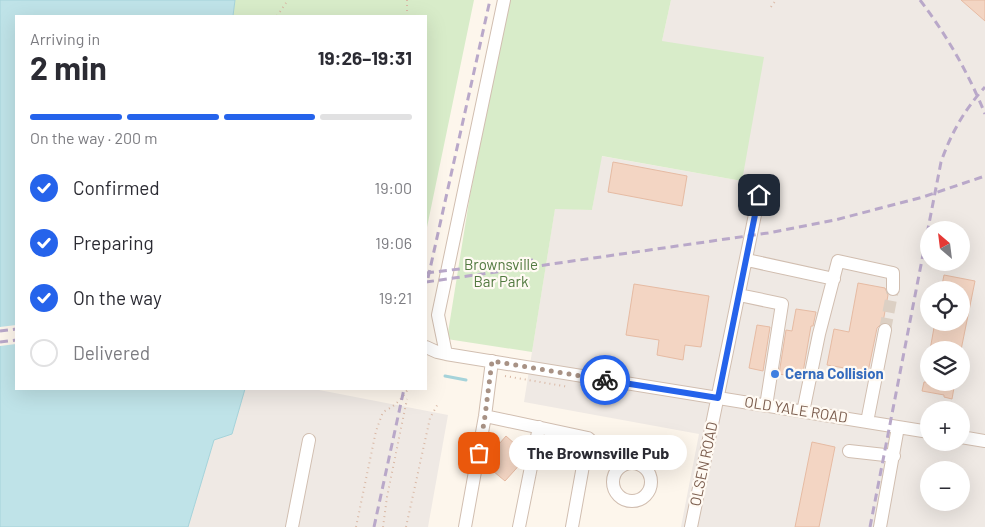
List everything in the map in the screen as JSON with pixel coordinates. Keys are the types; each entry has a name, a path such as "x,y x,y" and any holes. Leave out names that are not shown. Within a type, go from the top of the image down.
{"street":[{"path":"446,354 438,315 504,0"},
{"name":"OLSEN ROAD","path":"691,527 759,195"},
{"path":"747,260 834,279"},
{"path":"803,412 819,334 838,261 893,273 893,289"},
{"path":"739,295 782,304 766,406"},
{"path":"867,422 885,330"},
{"name":"OLD YALE ROAD","path":"427,347 446,354 920,431"},
{"path":"465,527 485,416 492,361"},
{"path":"485,416 588,438 620,466"},
{"path":"519,527 539,427"},
{"path":"880,527 898,428"},
{"path":"572,527 588,438"},
{"path":"970,438 985,441"},
{"path":"292,527 308,440"},
{"path":"849,451 894,456"}],"path":[{"path":"277,15 288,0"},
{"path":"407,0 407,15"},
{"path":"770,7 776,0"},
{"path":"356,527 376,431 383,412 394,407 407,390"},
{"path":"383,527 407,398"},
{"path":"406,527 430,418 439,402"}],"shaded area":[{"path":"671,0 985,0 985,527 681,527 699,434 524,402 555,208 592,210 601,156 742,181 662,41"},
{"path":"245,390 319,390 448,415 428,527 188,527 214,440 232,434"}],"green space":[{"name":"Brownsville Bar Park","path":"235,0 474,0 427,227 427,15 233,15"},
{"path":"510,0 671,0 662,41 764,57 742,181 602,156 592,210 555,209 532,352 447,339 470,195"}],"water":[{"path":"0,0 235,0 233,15 15,15 15,390 245,390 232,434 214,440 188,527 0,527"}],"pier":[{"path":"15,325 15,344 0,346 0,327"}],"building":[{"path":"961,0 985,0 985,21"},
{"path":"613,162 687,176 682,206 608,192"},
{"path":"944,275 975,281 970,306 970,281 943,281"},
{"path":"858,283 885,288 888,295 883,322 877,328 868,372 827,365 834,329 849,332"},
{"path":"634,284 709,296 701,347 685,345 683,360 657,355 659,340 626,335"},
{"path":"796,309 816,312 813,326 811,326 802,378 779,374 786,330 792,331"},
{"path":"757,325 770,327 763,371 749,368"},
{"path":"933,331 965,331 963,341 932,341"},
{"path":"922,391 953,391 952,399 944,397 944,395"},
{"path":"506,436 525,453 524,460 505,481 487,466 490,462 487,458"},
{"path":"626,440 647,444 644,459 623,455"},
{"path":"812,442 835,447 819,527 795,527"}],"waterway":[{"path":"445,376 466,380"}],"tunnel":[{"path":"885,330 893,289"}],"railway":[{"path":"428,278 490,0"},
{"path":"920,0 956,55 972,84 985,114"},
{"path":"870,527 941,162 959,122 985,87"},
{"path":"427,282 768,233 835,220 923,197 985,176"},
{"path":"427,273 533,260"},
{"path":"0,331 15,329"},
{"path":"0,342 15,340"},
{"path":"374,527 404,390"}],"way so far":[{"path":"479,453 492,361 605,380"}],"place":[{"name":"Cerna Collision","path":"775,374"},
{"name":"The Brownsville Pub","path":"479,453"}],"route":[{"path":"605,380 718,398 759,195"}]}
